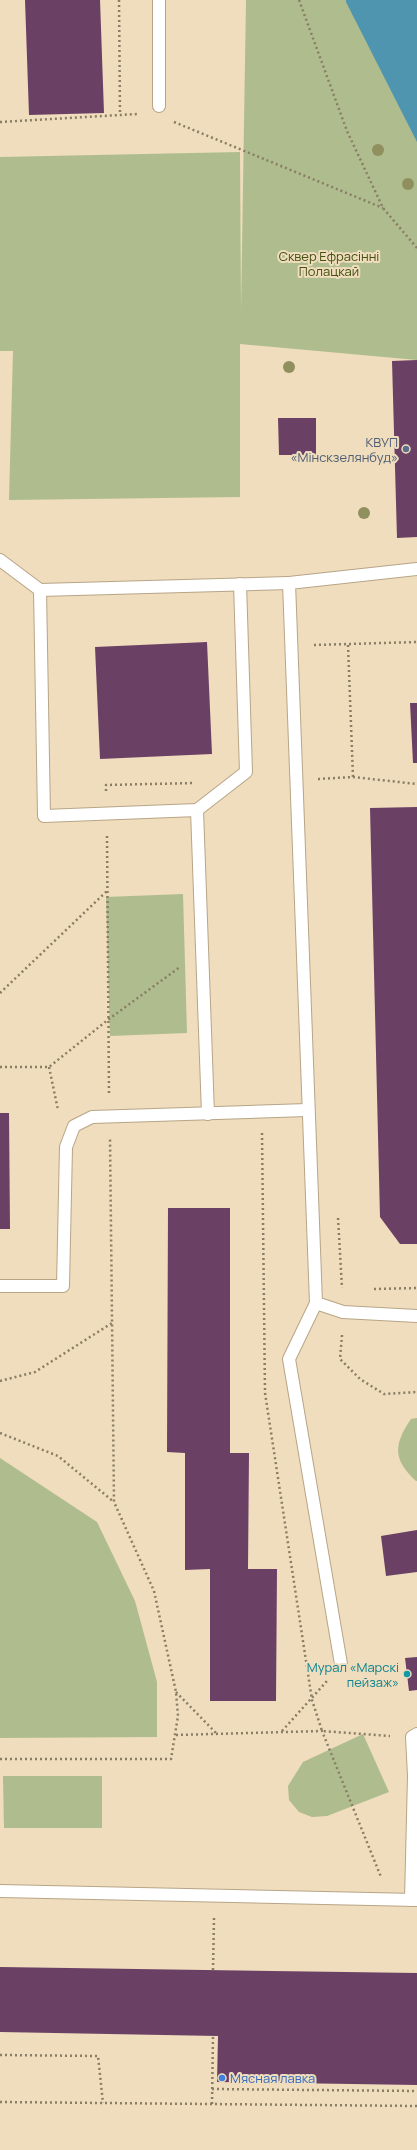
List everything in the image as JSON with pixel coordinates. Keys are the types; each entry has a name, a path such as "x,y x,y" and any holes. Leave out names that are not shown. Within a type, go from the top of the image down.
{"lane":[{"path":"159,0 159,106"},
{"path":"0,560 40,590 289,583 417,569"},
{"path":"289,583 307,1110 316,1303 289,1359 341,1664"},
{"path":"40,590 44,816 197,810 246,772 240,584"},
{"path":"197,810 208,1114"},
{"path":"0,1286 63,1286 66,1148 74,1126 92,1117 307,1110"},
{"path":"316,1303 344,1312 417,1316"},
{"path":"0,1891 414,1900 416,1776 414,1736"}],"path":[{"path":"119,0 120,114"},
{"path":"299,0 347,132 383,208 417,248"},
{"path":"0,122 140,114"},
{"path":"168,119 383,208"},
{"path":"291,646 417,642"},
{"path":"348,645 353,777"},
{"path":"296,780 353,777 417,784"},
{"path":"0,1759 171,1759 178,1716 176,1692 154,1591 114,1502 106,785 196,782"},
{"path":"0,992 107,891"},
{"path":"0,1067 49,1067 108,1019 202,952"},
{"path":"49,1067 58,1111"},
{"path":"262,1128 265,1393 312,1700 322,1731 391,1900"},
{"path":"372,1289 417,1288"},
{"path":"342,1289 350,1289"},
{"path":"0,1381 35,1372 112,1323"},
{"path":"384,1394 417,1392"},
{"path":"0,1433 58,1456 114,1502"},
{"path":"282,1732 312,1700 341,1664"},
{"path":"176,1692 217,1733"},
{"path":"176,1734 322,1731 414,1736"},
{"path":"213,1970 214,1917"},
{"path":"212,2104 213,2036"},
{"path":"0,2055 98,2056 103,2103"},
{"path":"212,2089 417,2091"},
{"path":"0,2102 417,2106"}],"green space":[{"name":"Сквер Ефрасінні Полацкай","path":"246,0 417,0 417,360 240,344 240,497 9,500 13,351 0,351 0,157 240,152 241,311"},
{"path":"183,894 187,1033 110,1036 106,897"},
{"path":"417,1418 416,1481 403,1466 399,1458 398,1451 401,1436 405,1428 411,1419"},
{"path":"0,1458 97,1522 135,1601 157,1682 157,1737 0,1738"},
{"path":"363,1734 389,1792 327,1816 312,1817 299,1812 289,1800 288,1786 303,1762"},
{"path":"3,1776 102,1776 102,1828 4,1828"}],"water":[{"path":"346,0 417,0 417,142 346,2"}],"building":[{"path":"25,0 100,0 104,113 29,115"},
{"name":"КВУП «Мінскзелянбуд»","path":"417,360 417,537 397,538 392,361"},
{"path":"278,418 316,418 316,455 279,455"},
{"path":"207,642 212,754 100,759 95,647"},
{"path":"410,703 417,703 417,763 413,763"},
{"path":"417,807 417,1244 400,1244 380,1217 370,808"},
{"path":"0,1113 9,1113 10,1229 0,1229"},
{"path":"168,1208 230,1208 230,1453 249,1453 248,1569 277,1569 276,1701 210,1701 210,1569 185,1570 185,1453 167,1452"},
{"path":"417,1530 417,1572 386,1576 381,1536"},
{"path":"417,1657 417,1690 409,1691 405,1658"},
{"path":"0,1967 417,1973 417,2085 217,2082 218,2036 0,2032"}],"place":[{"name":"КВУП «Мінскзелянбуд»","path":"406,449"},
{"name":"Мурал «Марскі пейзаж»","path":"407,1674"},
{"name":"Мясная лавка","path":"222,2078"}]}
